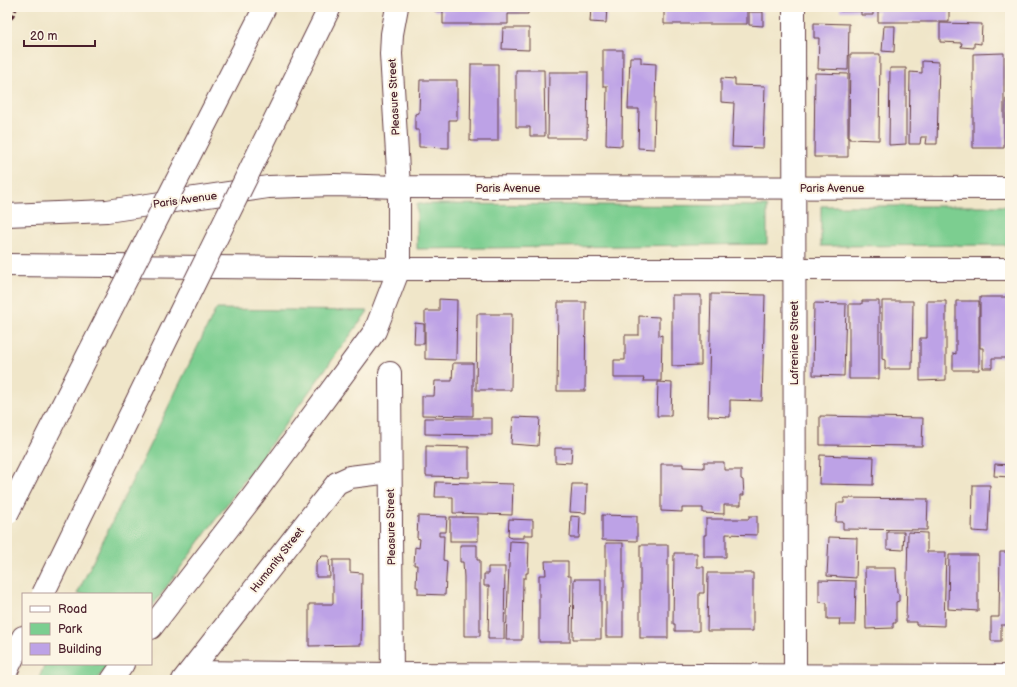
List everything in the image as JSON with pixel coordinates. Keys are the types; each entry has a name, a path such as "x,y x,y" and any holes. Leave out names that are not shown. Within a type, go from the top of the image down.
{"main road":[{"path":"7,514 265,7"},
{"path":"43,593 330,7"},
{"name":"Pleasure Street","path":"397,7 392,34 391,54 399,187 399,269"},
{"name":"Lafreniere Street","path":"794,7 793,269 795,677"},
{"name":"Paris Avenue","path":"7,215 107,211 268,187 334,184 399,187 1010,188"},
{"path":"7,265 399,269 1010,269"},
{"path":"152,627 250,500 362,350 375,331 399,269"},
{"name":"Pleasure Street","path":"390,373 392,677"},
{"name":"Humanity Street","path":"187,676 336,483 350,477 390,472"},
{"path":"7,670 22,638"},
{"path":"187,676 1010,676"}],"green space":[{"path":"417,204 767,206 767,244 417,249"},
{"path":"821,206 1010,206 1010,245 821,246"},
{"path":"216,309 368,311 152,607 152,593 77,593"},
{"path":"45,665 108,665 97,680 38,680"}],"building":[{"path":"434,7 528,7 528,14 508,14 508,24 443,24 443,11 434,11"},
{"path":"591,7 607,7 606,23 590,22"},
{"path":"664,7 753,7 753,10 747,10 747,24 664,24"},
{"path":"840,7 949,7 949,22 878,22 878,11 873,11 873,15 861,15 861,11 840,11"},
{"path":"749,12 763,12 763,26 749,25"},
{"path":"814,23 849,24 848,70 818,69 819,38 814,38"},
{"path":"940,23 982,24 981,44 974,43 974,48 961,47 962,43 940,42"},
{"path":"884,26 895,26 894,52 882,51"},
{"path":"503,28 529,28 529,50 502,49"},
{"path":"603,50 623,50 622,146 606,145 607,86 603,86"},
{"path":"1004,53 1004,148 973,148 973,54"},
{"path":"850,54 880,54 879,140 849,139"},
{"path":"630,57 641,57 641,63 656,64 654,149 638,148 639,109 628,109"},
{"path":"922,61 939,62 937,144 926,144 927,137 921,137 920,144 909,144 910,72 922,73"},
{"path":"471,64 498,64 498,141 470,141"},
{"path":"890,68 906,68 906,144 889,145"},
{"path":"516,70 544,70 545,136 530,136 530,127 516,127"},
{"path":"549,72 588,72 587,138 548,138"},
{"path":"815,73 848,74 848,157 814,157"},
{"path":"721,78 735,79 735,85 765,86 763,148 732,147 734,103 721,102"},
{"path":"420,80 457,80 457,120 449,120 449,148 419,147 419,130 415,130 415,114 419,113"},
{"path":"1008,88 1010,88 1010,146 1006,146 1006,99 1008,98"},
{"path":"711,294 765,295 762,401 730,400 730,417 708,416"},
{"path":"672,295 701,295 701,365 672,366"},
{"path":"980,297 1010,297 1010,358 992,358 992,368 983,368 983,348 980,348"},
{"path":"439,299 457,300 456,360 425,359 425,311 439,311"},
{"path":"862,301 879,301 879,379 849,379 849,304 862,304"},
{"path":"882,301 913,301 912,369 885,369 885,360 882,359"},
{"path":"927,301 946,301 946,380 920,381 920,338 927,338"},
{"path":"956,301 979,301 979,370 953,370 953,353 956,354"},
{"path":"558,302 586,302 585,391 557,391"},
{"path":"814,303 846,304 844,376 813,375"},
{"path":"477,314 512,314 511,390 476,390"},
{"path":"639,316 659,317 659,336 662,335 661,381 643,381 644,378 614,378 614,360 625,360 625,335 639,335"},
{"path":"415,323 424,324 424,344 414,344"},
{"path":"453,363 473,363 473,416 422,415 422,396 434,396 435,381 452,381"},
{"path":"658,382 672,383 671,416 657,416"},
{"path":"820,416 923,418 922,446 820,445"},
{"path":"513,417 540,418 538,446 511,444"},
{"path":"425,418 492,418 492,435 425,434"},
{"path":"426,446 469,447 469,477 426,476"},
{"path":"555,448 572,448 571,463 555,462"},
{"path":"820,455 874,457 873,485 819,484"},
{"path":"704,462 724,462 724,470 741,470 744,495 741,495 741,505 724,505 724,514 703,513 703,508 682,508 682,512 661,511 661,464 683,464 683,467 704,468"},
{"path":"995,464 1010,465 1010,477 994,476"},
{"path":"436,482 513,484 512,515 453,513 453,497 435,497"},
{"path":"572,484 587,484 586,513 570,512"},
{"path":"973,485 990,485 988,532 972,531"},
{"path":"844,498 928,499 927,530 843,529 843,522 836,522 837,503 844,503"},
{"path":"602,515 637,516 637,541 602,540"},
{"path":"418,516 447,517 446,532 439,532 439,536 444,536 443,560 447,561 445,595 418,594 418,587 416,587 417,565 414,565 415,547 419,548 420,539 417,538"},
{"path":"571,516 580,517 579,538 570,538"},
{"path":"749,516 757,516 757,535 726,534 726,557 704,557 706,519 749,519"},
{"path":"450,517 478,517 478,541 450,541"},
{"path":"509,519 533,520 533,535 524,535 524,538 511,538 508,536"},
{"path":"887,532 904,532 903,550 887,549"},
{"path":"908,532 927,533 927,552 946,552 944,626 916,625 916,622 906,622"},
{"path":"829,537 857,538 856,578 827,576"},
{"path":"510,541 529,542 528,573 526,573 526,578 523,578 522,640 506,640"},
{"path":"606,543 623,543 623,637 606,637"},
{"path":"460,545 477,545 477,560 480,560 480,636 464,636 464,577 463,562 460,562"},
{"path":"640,545 668,545 668,638 640,638"},
{"path":"1000,552 1010,552 1010,625 1001,625 1001,641 991,641 991,617 999,617"},
{"path":"674,553 697,553 697,567 704,567 704,593 699,593 699,631 675,631 675,624 673,624"},
{"path":"949,555 978,555 978,611 948,609"},
{"path":"322,556 329,556 330,577 316,577 316,562"},
{"path":"333,560 350,560 350,572 362,573 361,645 309,646 309,604 333,604"},
{"path":"545,561 568,561 568,576 571,576 570,642 539,642 539,575 546,575"},
{"path":"488,567 505,567 504,639 488,639 489,586 484,586 484,574 488,574"},
{"path":"865,568 896,568 897,593 899,594 899,601 896,602 896,623 893,623 893,628 866,629"},
{"path":"708,573 753,573 753,631 707,631"},
{"path":"574,579 601,579 601,639 573,639"},
{"path":"819,580 856,581 855,625 839,625 840,619 827,619 827,603 819,602"}],"railway":[{"path":"7,27 17,7"}]}
